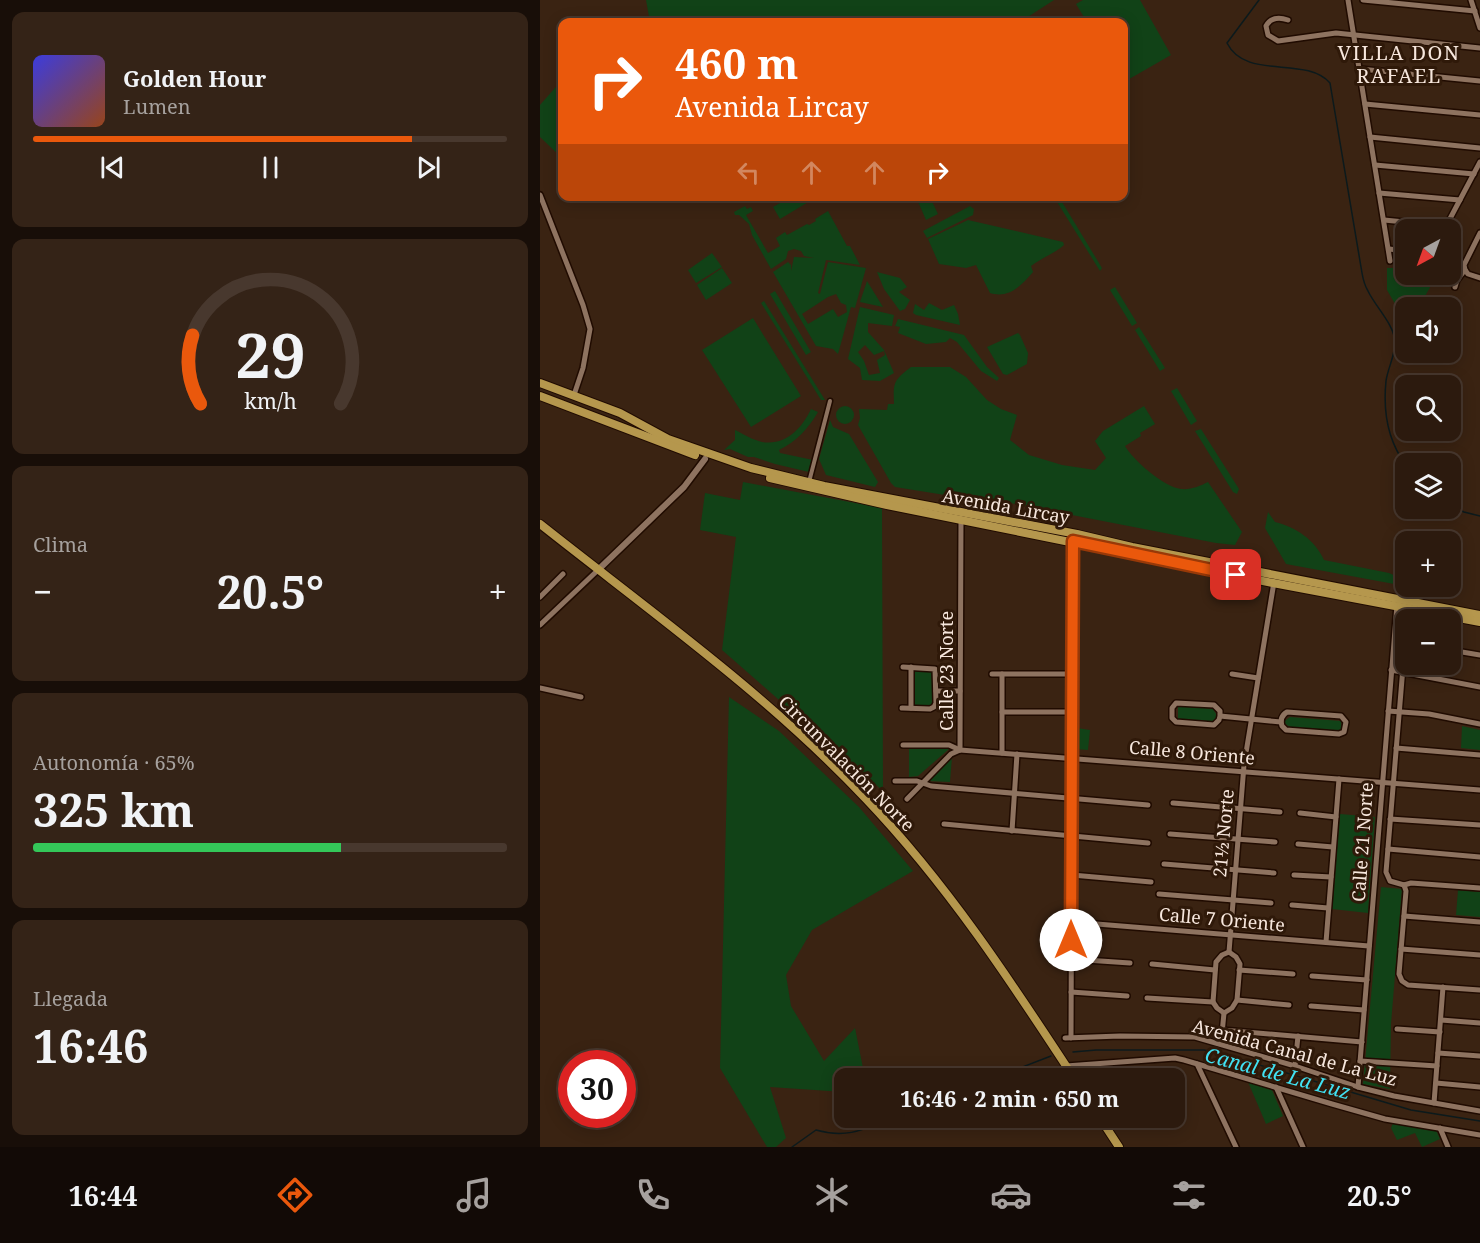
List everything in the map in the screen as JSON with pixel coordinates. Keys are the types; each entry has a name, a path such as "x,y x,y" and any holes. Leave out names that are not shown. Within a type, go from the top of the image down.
{"main road":[{"name":"Avenida Lircay","path":"540,382 620,413 668,440 699,452 809,483 1274,579 1480,615"},
{"name":"Avenida Lircay","path":"540,396 705,459 806,488 961,519 1075,537"},
{"name":"Circunvalación Norte","path":"540,524 769,707 865,797 957,905 1068,1068"},
{"name":"Avenida Lircay","path":"1397,602 1409,608 1480,622"},
{"path":"1107,1128 1119,1147"}],"street":[{"path":"1348,0 1390,261"},
{"path":"1363,0 1475,11"},
{"path":"1471,0 1480,28"},
{"path":"1288,20 1274,19 1269,22 1266,26 1268,35 1278,41 1324,34 1354,34 1480,48"},
{"path":"1360,69 1480,81"},
{"path":"1365,104 1480,115"},
{"path":"1370,137 1480,148"},
{"path":"1450,219 1480,162"},
{"path":"1375,165 1474,174"},
{"path":"1379,193 1460,200"},
{"path":"540,195 583,305 590,329 583,368 574,395"},
{"path":"1384,220 1395,221"},
{"path":"1480,233 1464,265 1468,274 1480,278"},
{"path":"1389,249 1395,250"},
{"path":"1455,287 1457,280 1465,270"},
{"path":"809,483 830,401"},
{"path":"540,624 684,487 705,459"},
{"name":"Calle 23 Norte","path":"907,799 951,754 960,750 961,519"},
{"path":"1075,537 1071,992 1127,996"},
{"path":"540,597 563,574"},
{"name":"21½ Norte","path":"1229,952 1243,771 1274,579"},
{"name":"Calle 21 Norte","path":"1358,1087 1397,602"},
{"path":"540,612 548,617"},
{"path":"1461,652 1480,656"},
{"path":"902,708 934,707 936,692 935,669 903,667"},
{"path":"911,667 911,708"},
{"path":"1391,670 1395,671"},
{"path":"992,674 1072,674"},
{"path":"1002,674 1002,753"},
{"path":"1232,674 1258,678"},
{"name":"Calle 21 Norte","path":"1402,675 1386,873 1388,879 1404,885"},
{"path":"1419,675 1480,687"},
{"path":"540,688 581,697"},
{"path":"936,692 960,691"},
{"path":"1176,703 1214,705 1220,711 1220,716 1214,725 1176,722 1172,718 1172,708 1176,703"},
{"path":"1388,711 1429,714 1480,724"},
{"path":"1002,712 1072,712"},
{"path":"1287,712 1341,716 1346,722 1344,732 1340,734 1286,730 1281,723 1282,716 1287,712"},
{"path":"1220,716 1281,723"},
{"name":"Calle 8 Oriente","path":"903,745 949,745 960,750 1480,790"},
{"path":"1396,748 1480,755"},
{"path":"1012,831 1017,754"},
{"path":"1326,942 1339,779"},
{"path":"895,781 917,781 931,786 1148,805"},
{"path":"1173,803 1280,812"},
{"path":"1300,813 1336,817"},
{"path":"1390,819 1480,825"},
{"path":"944,824 1148,843"},
{"path":"1170,834 1275,842"},
{"path":"1298,844 1333,847"},
{"path":"1388,849 1480,857"},
{"path":"1164,864 1274,873"},
{"path":"1072,875 1151,882"},
{"path":"1294,875 1331,877"},
{"path":"1480,888 1411,883 1404,885 1406,891 1400,977 1404,983 1480,990"},
{"path":"1159,894 1271,903"},
{"path":"1292,905 1329,908"},
{"path":"1404,916 1480,922"},
{"name":"Calle 7 Oriente","path":"1071,922 1369,946"},
{"path":"1401,949 1480,955"},
{"path":"1229,952 1238,959 1237,1000 1232,1008 1224,1012 1213,1002 1215,970 1219,957 1229,952"},
{"path":"1071,959 1130,963"},
{"path":"1152,964 1215,970"},
{"path":"1239,970 1293,974"},
{"path":"1312,976 1367,980"},
{"path":"1434,1103 1443,987"},
{"name":"Avenida Canal de La Luz","path":"1071,992 1068,1038 1186,1036 1221,1044 1358,1087 1480,1111"},
{"path":"1147,998 1213,1002"},
{"path":"1237,1000 1289,1005"},
{"path":"1311,1006 1364,1011"},
{"path":"1221,1044 1224,1012"},
{"path":"1441,1020 1480,1023"},
{"path":"1397,1029 1440,1032"},
{"path":"1222,1030 1362,1041"},
{"path":"1295,1066 1298,1036"},
{"path":"1438,1053 1480,1056"},
{"name":"Avenida Canal de La Luz","path":"1066,1065 1175,1058 1377,1117 1480,1135"},
{"path":"1360,1061 1437,1066"},
{"path":"1197,1064 1236,1147"},
{"path":"1436,1083 1480,1087"},
{"path":"1276,1087 1303,1147"},
{"path":"1440,1128 1448,1147"}],"green space":[{"path":"646,0 1054,0 1026,18 875,18 864,16 861,18 649,18"},
{"path":"1083,0 1140,0 1171,55 1128,80 1128,18 1085,18 1076,4"},
{"path":"558,85 558,154 540,137 540,105"},
{"path":"784,201 810,201 780,219 773,207"},
{"path":"918,201 932,201 938,214 926,220"},
{"path":"1056,201 1061,201 1102,268 1100,271"},
{"path":"745,206 747,209 751,207 753,211 746,215 768,253 780,246 776,238 785,232 787,235 809,225 828,211 860,265 826,260 818,293 820,294 828,262 866,268 855,308 851,307 838,354 833,349 816,346 773,272 788,262 791,265 791,271 794,257 814,258 804,256 801,251 794,249 788,251 786,259 771,269 752,235 749,224 734,212","holes":["836,294 841,303 846,305 847,312 838,317 833,309 808,324 802,314"]},
{"path":"970,206 974,209 973,215 927,238 923,231"},
{"path":"968,220 1063,242 1064,245 1031,266 1033,272 1015,290 1003,294 990,293 976,265 966,268 939,264 928,239"},
{"path":"712,253 722,267 696,283 688,270"},
{"path":"722,268 732,283 706,300 697,285"},
{"path":"1387,268 1395,268 1395,285 1431,285 1425,297 1395,297 1395,304 1387,290"},
{"path":"877,272 900,278 907,287 899,292 910,300 905,309 900,311 884,289"},
{"path":"867,281 883,307 860,302"},
{"path":"1115,287 1137,323 1132,326 1110,290"},
{"path":"775,291 811,352 806,355 770,294"},
{"path":"764,301 825,400 821,400 761,303"},
{"path":"929,303 942,310 954,305 960,325 913,313 915,304 924,310"},
{"path":"860,307 894,315 892,326 868,323 868,332 884,350 894,373 880,381 862,380 860,368 848,359","holes":["865,345 874,355 884,351 885,355 877,360 880,373 869,375 858,352"]},
{"path":"753,318 801,396 751,427 702,350"},
{"path":"898,319 964,335 987,367 999,378 997,381 981,371 957,342 950,338 946,342 926,344 898,333 900,327 895,326"},
{"path":"1139,327 1165,368 1160,371 1135,330"},
{"path":"1018,333 1028,353 1027,364 1007,375 1003,374 987,347"},
{"path":"911,367 950,367 966,377 987,400 1017,415 1010,440 1029,455 1062,465 1095,470 1106,458 1095,441 1103,431 1144,406 1155,424 1125,446 1129,452 1150,472 1174,487 1188,489 1208,482 1242,532 1235,545 1216,543 1005,502 995,503 895,487 858,425 859,409 887,410 888,404 894,404 896,382"},
{"path":"1177,388 1197,421 1191,425 1171,391"},
{"path":"845,406 851,409 854,415 851,421 845,424 839,421 836,415 839,409"},
{"path":"811,409 818,412 810,424 797,439 779,450 780,453 813,460 809,472 748,457 730,449 724,450 735,440 735,430 762,442 771,443 786,438 798,429"},
{"path":"830,420 833,427 849,434 878,482 875,487 826,475 819,459"},
{"path":"1201,429 1239,489 1237,494 1233,492 1195,431"},
{"path":"743,482 882,508 883,791 722,650 736,537 700,530 705,493 740,500"},
{"path":"1268,512 1275,522 1304,535 1316,546 1324,560 1389,573 1395,576 1395,584 1286,564 1265,528"},
{"path":"914,671 933,671 932,705 914,705"},
{"path":"729,697 779,731 859,807 913,871 812,930 786,975 791,1006 824,1061 855,1028 863,1068 834,1068 834,1091 770,1087 786,1138 776,1147 767,1147 720,1068"},
{"path":"1178,705 1213,709 1218,717 1212,723 1178,719"},
{"path":"1290,717 1341,721 1342,731 1291,728 1283,722"},
{"path":"1462,726 1480,730 1480,750 1461,748"},
{"path":"1077,728 1090,730 1088,750 1076,749"},
{"path":"909,748 949,749 918,776 909,777"},
{"path":"952,757 950,782 928,781"},
{"path":"1340,814 1375,817 1368,913 1332,909"},
{"path":"1381,887 1402,889 1391,1024 1390,1089 1363,1084"},
{"path":"1458,890 1480,892 1480,917 1456,915"},
{"path":"1248,1082 1272,1090 1283,1116 1266,1124"},
{"path":"1393,1123 1436,1130 1440,1139 1422,1147 1415,1133 1397,1140 1391,1128"}],"waterway":[{"path":"1259,0 1227,43 1236,54 1261,65 1306,70 1330,83 1363,278 1395,340 1386,381 1385,403 1388,425 1394,446 1399,453"},
{"path":"1461,510 1480,516"},
{"name":"Canal de La Luz","path":"1073,1052 1204,1050 1411,1110 1480,1121"},
{"name":"Canal de La Luz","path":"1020,1068 1051,1056"},
{"name":"Canal de La Luz","path":"792,1147 816,1130 827,1133 847,1133 868,1128"}],"district":[{"name":"VILLA DON RAFAEL","path":"1399,64"}],"route":[{"path":"1071,940 1073,541 1236,575"}]}
